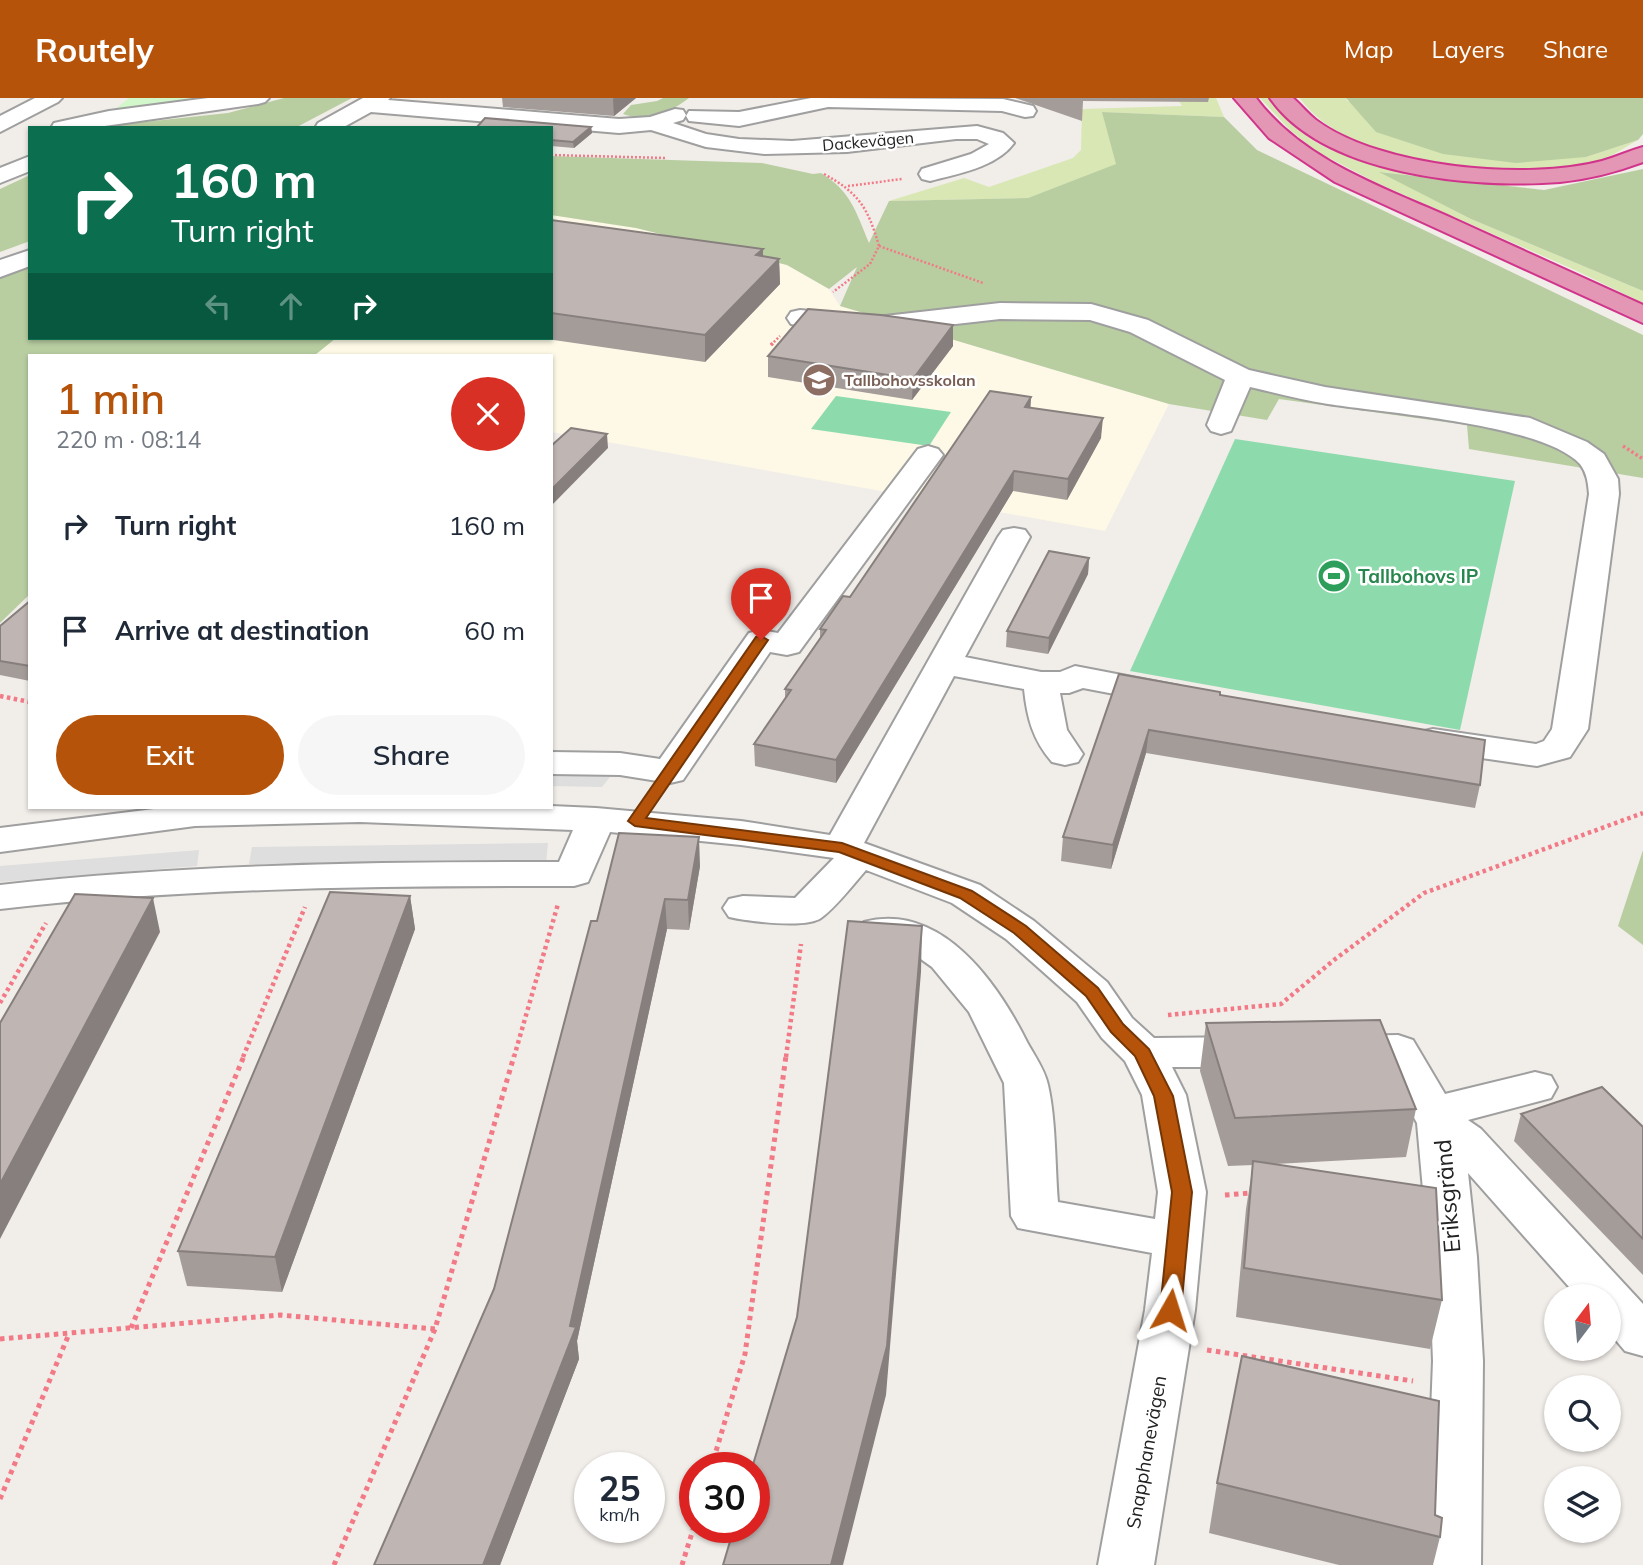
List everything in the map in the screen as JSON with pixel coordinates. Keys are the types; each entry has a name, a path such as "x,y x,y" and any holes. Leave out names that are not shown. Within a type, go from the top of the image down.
{"highway":[{"path":"1245,98 1280,136 1309,158 1343,177 1579,283 1643,315"},
{"path":"1281,98 1302,119 1330,137 1362,152 1402,164 1445,171 1522,177 1564,176 1610,167 1643,155"}],"street":[{"path":"0,125 51,98"},
{"path":"109,117 145,98"},
{"path":"71,126 109,117 258,98"},
{"name":"Dackevägen","path":"330,126 373,102 458,104 619,126 653,123 677,114 698,98"},
{"name":"Dackevägen","path":"677,114 738,119 828,101 1003,105 1025,111"},
{"path":"460,126 450,121 458,104 581,114 590,106"},
{"name":"Dackevägen","path":"653,123 687,136 716,143 789,147 971,133 995,136 1003,143 998,149 980,157 930,174"},
{"path":"0,125 28,130"},
{"path":"637,141 654,142 687,136"},
{"path":"0,176 28,164"},
{"path":"0,269 28,258"},
{"path":"800,318 876,325 1000,311 1091,312 1139,326 1240,377 1325,395 1520,424 1577,448 1597,466 1603,479 1602,508 1570,729 1557,750 1537,755 1404,735"},
{"path":"1221,425 1240,377"},
{"path":"0,897 92,885 318,874 574,874 616,820 670,772 761,640 787,645 928,456"},
{"path":"743,908 805,911 851,851 944,664 1014,537"},
{"path":"944,664 1041,682 1069,683 1076,676 1199,698"},
{"path":"1041,682 1045,719 1056,746 1065,754"},
{"path":"553,763 620,764 670,772"},
{"name":"Snapphanevägen","path":"0,840 196,811 360,811 616,820 851,851 966,894 1020,930 1092,992 1130,1040 1164,1096 1182,1192 1170,1310 1126,1565"},
{"path":"878,931 897,933 926,943 947,958 988,1006 1026,1083 1035,1216 1178,1240"},
{"name":"Eriksgränd","path":"1130,1040 1398,1051 1440,1123 1453,1257 1457,1387 1453,1565"},
{"path":"1535,1087 1452,1107 1440,1123 1465,1140 1594,1284"},
{"path":"1621,1313 1643,1337"}],"path":[{"path":"553,155 674,158"},
{"path":"771,345 800,318 870,264 879,246 868,209 847,186 821,173"},
{"path":"847,186 930,174"},
{"path":"0,696 28,702"},
{"path":"1130,1040 1160,1016 1281,1003 1424,894 1643,813"},
{"path":"131,1328 318,874"},
{"path":"334,1565 435,1329 564,883 574,874"},
{"path":"0,1003 55,907 56,890"},
{"path":"716,1452 745,1354 805,911"},
{"path":"1216,1196 1256,1193"},
{"path":"0,1339 280,1315 435,1329"},
{"path":"0,1499 69,1334"},
{"path":"1205,1350 1457,1387"},
{"path":"682,1565 689,1543"}],"shaded area":[{"name":"Tallbohovsskolan","path":"553,215 636,228 787,265 829,289 840,306 1169,404 1105,531 553,432 553,354 316,354 334,340 553,340"},
{"path":"553,763 620,764 602,787 553,786"},
{"path":"548,843 546,863 249,864 252,847"},
{"path":"199,850 197,866 0,882 0,866"}],"green space":[{"path":"129,98 231,98 113,111"},
{"path":"284,98 352,98 299,126 107,126 228,113"},
{"path":"663,98 689,98 674,108 650,117 623,114 631,105"},
{"path":"1177,98 1216,98 1224,117 1103,112 1117,164 1028,198 889,201 964,178 989,187 1073,158 1081,150 1082,109 1182,106"},
{"path":"1260,98 1268,98 1289,122 1315,142 1358,159 1410,172 1544,190 1381,172 1471,219 1643,291 1643,303 1575,270 1377,183 1316,151 1290,130"},
{"path":"1300,98 1346,98 1347,101 1586,157 1638,140 1601,160 1563,168 1481,169 1437,164 1394,154 1355,140 1323,122"},
{"path":"1346,98 1643,98 1643,134 1638,140 1586,157 1516,163 1443,154 1376,132"},
{"path":"1102,112 1224,117 1257,150 1643,335 1643,478 1469,449 1467,425 1279,399 1267,420 1169,404 840,306 857,267 829,289 787,265 636,228 553,215 553,156 762,163 813,174 821,173 846,195 869,243 889,201 1028,198 1116,164"},
{"path":"1643,169 1643,291 1471,219 1379,172 1544,190"},
{"path":"28,176 28,242 0,252 0,189"},
{"path":"28,266 28,340 334,340 316,354 28,354 28,596 0,623 0,277"},
{"path":"836,396 951,412 929,446 811,429"},
{"name":"Tallbohovs IP","path":"1235,439 1515,481 1460,730 1130,671"},
{"path":"1643,850 1643,945 1618,926"}],"building":[{"path":"485,118 591,127 573,142 553,140 553,126 478,126"},
{"path":"553,220 763,249 756,255 779,259 705,335 553,313"},
{"path":"808,309 953,325 913,379 768,356"},
{"path":"990,391 1031,397 1025,407 1103,418 1068,479 1014,471 836,760 754,744 791,690 785,689 826,630 820,629 843,596 850,597"},
{"path":"571,428 607,434 553,488 553,444"},
{"path":"1049,551 1089,558 1049,638 1007,631"},
{"path":"28,603 28,666 0,661 0,626"},
{"path":"1119,674 1220,692 1220,695 1485,740 1480,785 1149,730 1113,845 1063,837"},
{"path":"619,833 699,837 688,900 665,899 570,1326 576,1327 483,1565 374,1565 494,1289 591,921 597,921"},
{"path":"330,892 410,896 275,1257 178,1251"},
{"path":"75,894 153,898 0,1184 0,1023"},
{"path":"848,921 922,926 887,1346 831,1565 723,1565 730,1543 770,1543 770,1452 757,1452 797,1317"},
{"path":"1380,1020 1416,1109 1235,1118 1206,1023"},
{"path":"1602,1087 1643,1127 1643,1239 1521,1114"},
{"path":"1253,1161 1436,1188 1442,1300 1244,1268"},
{"path":"1242,1356 1439,1401 1435,1515 1442,1518 1440,1537 1217,1483"}],"place":[{"name":"Tallbohovsskolan","path":"819,380"},
{"name":"Tallbohovs IP","path":"1334,576"}],"route":[{"path":"761,640 635,821 842,848 966,894 1020,930 1092,992 1117,1028 1143,1053 1164,1096 1182,1192 1170,1310"}]}
